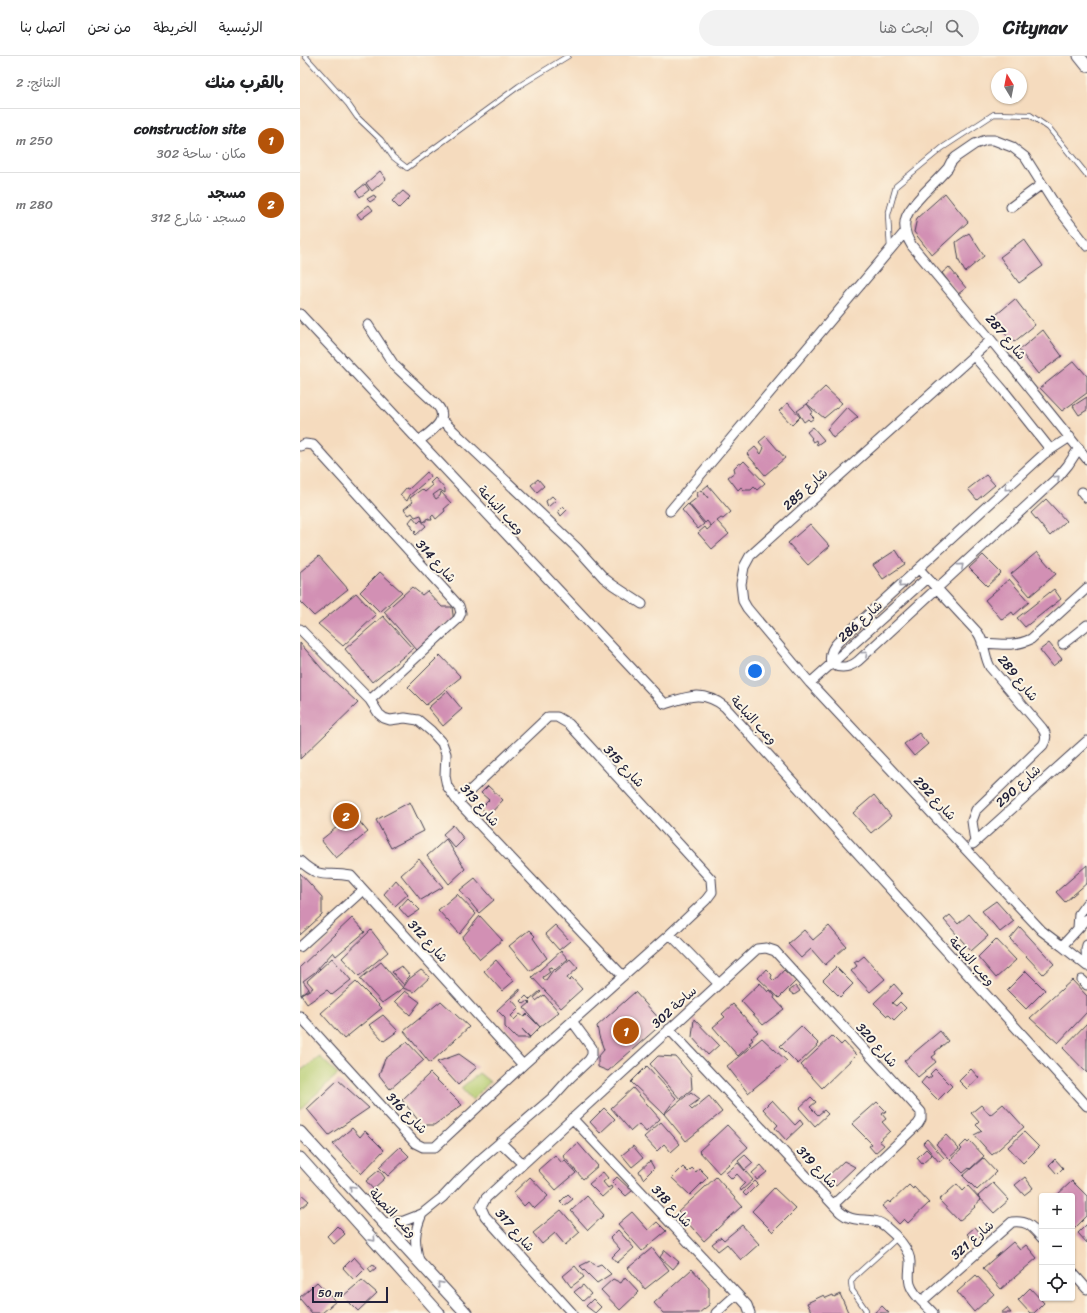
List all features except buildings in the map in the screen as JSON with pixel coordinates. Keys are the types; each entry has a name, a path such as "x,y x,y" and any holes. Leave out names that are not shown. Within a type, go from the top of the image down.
{"street":[{"path":"1079,56 1087,66"},
{"path":"670,511 890,252 905,232 906,219 910,208 948,168 951,162 975,144 986,140 994,140 1012,147 1022,154 1062,214 1087,246"},
{"path":"1012,207 1042,184"},
{"name":"شارع 287","path":"905,232 912,246 992,340 1087,459"},
{"name":"وعب النباعة","path":"300,314 665,704 688,697 702,696 710,698 726,707 1085,1100"},
{"path":"368,325 394,365 440,408 442,420 577,548 604,578 642,604"},
{"name":"شارع 285","path":"810,683 747,608 742,596 741,584 742,575 747,561 756,551 992,340"},
{"path":"974,356 1050,449"},
{"path":"420,441 442,420"},
{"path":"1070,437 1050,449 835,646 831,654 831,664 842,667 854,664 1060,476 1078,448"},
{"name":"شارع 314","path":"300,446 305,444 313,445 459,606 461,613 458,620 370,700"},
{"name":"شارع 289","path":"919,569 978,633 990,667 1046,734 1045,742 976,810 972,821 975,842"},
{"name":"شارع 286","path":"810,683 927,578"},
{"path":"982,643 1016,644 1031,639 1087,588"},
{"path":"1063,644 1087,625"},
{"name":"شارع 313","path":"300,629 370,700 379,714 384,718 390,720 405,718 418,720 431,730 442,743 446,754 445,776 447,786 458,802 622,976"},
{"name":"شارع 292","path":"810,683 1042,931 1062,946"},
{"name":"شارع 315","path":"458,802 548,718 557,717 569,724 711,879 712,892 706,900 670,934"},
{"name":"شارع 290","path":"966,851 1087,741"},
{"name":"شارع 312","path":"300,861 313,872 322,875 341,874 351,876 523,1064"},
{"path":"300,947 363,890"},
{"path":"1078,928 1079,914 1087,903"},
{"path":"1087,919 1062,946 1087,965"},
{"path":"523,1064 670,934 719,984"},
{"path":"1087,945 1087,965"},
{"name":"شارع 320","path":"719,984 757,949 766,948 775,952 921,1112 921,1119 918,1124 834,1204"},
{"name":"ساحة 302","path":"523,1164 719,984"},
{"name":"شارع 316","path":"300,1016 414,1143 423,1147 435,1147 523,1064"},
{"path":"384,1223 404,1221 422,1214 443,1197 500,1142 552,1098 591,1058 592,1051 590,1045 572,1021"},
{"name":"شارع 319","path":"669,1029 840,1212 848,1217 869,1219 879,1222 897,1238 907,1252 910,1260 909,1283 912,1290 933,1313"},
{"name":"شارع 318","path":"572,1118 737,1294 746,1305 750,1313"},
{"name":"وعب النصلة","path":"300,1132 466,1313"},
{"path":"500,1142 523,1164"},
{"path":"300,1158 439,1313"},
{"name":"شارع 317","path":"523,1164 486,1198 481,1206 485,1216 572,1313"},
{"path":"419,1261 415,1238 417,1226 422,1214"},
{"name":"شارع 321","path":"922,1301 1012,1222 1021,1221 1031,1225 1039,1234"},
{"path":"1075,1275 1087,1289"},
{"path":"716,1313 737,1294"}],"lane":[{"path":"305,56 348,104 357,117 381,140 393,157 407,168 519,86 568,56"},
{"path":"890,252 888,214 896,186 942,148 994,114 1030,115 1049,128 1087,175"},
{"path":"865,1313 866,1310 852,1290 851,1282 854,1277 897,1238"}],"green space":[{"path":"320,1057 338,1074 300,1109 300,1071"},
{"path":"479,1073 490,1082 472,1100 461,1088"}],"place":[{"name":"مسجد","path":"346,816"},
{"name":"construction site","path":"626,1031"}]}
